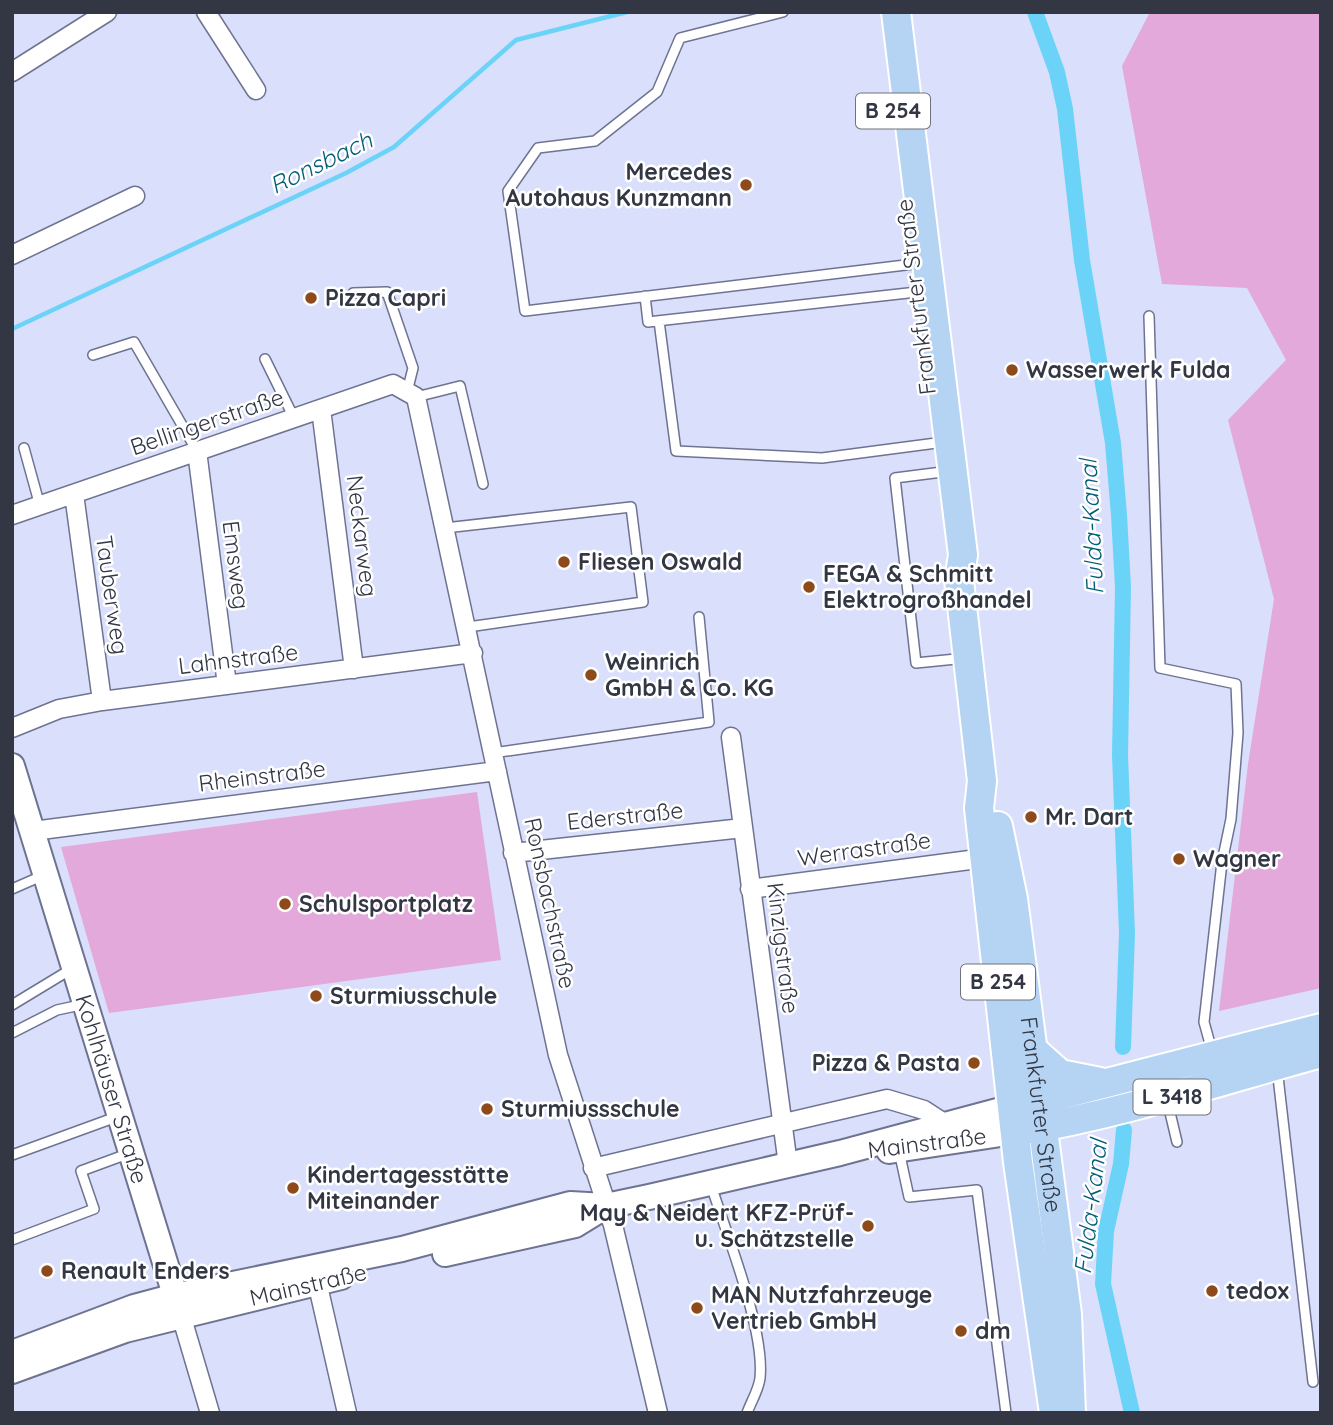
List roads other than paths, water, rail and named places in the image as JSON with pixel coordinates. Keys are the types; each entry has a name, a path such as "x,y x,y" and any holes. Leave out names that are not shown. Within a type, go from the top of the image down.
{"main road":[{"name":"Frankfurter Straße","path":"881,12 919,263 945,471 963,555 959,580 982,780 979,808 985,858 1026,1117 1067,1314 1071,1413"},
{"name":"Frankfurter Straße","path":"896,12 919,263"},
{"name":"Kohlhäuser Straße","path":"12,766 178,1306"},
{"name":"Frankfurter Straße","path":"982,780 994,807 1013,900 1032,1049 1026,1117 1054,1413"},
{"name":"L 3418","path":"1026,1117 1113,1084 1214,1056 1317,1037"},
{"name":"L 3418","path":"1026,1117 1167,1098 1277,1065 1317,1037"},
{"path":"1032,1049 1060,1074 1113,1084"},
{"name":"Mainstraße","path":"12,1371 178,1306 315,1275 570,1204 606,1206 840,1153 944,1123 1026,1117"},
{"name":"Mainstraße","path":"840,1153 899,1151 1026,1117"},
{"name":"Mainstraße","path":"12,1353 134,1307 178,1306"}],"street":[{"path":"12,72 107,12"},
{"path":"206,12 256,90"},
{"path":"12,255 135,195"},
{"name":"Bellingerstraße","path":"12,515 393,384 412,395"},
{"name":"Ronsbachstraße","path":"412,395 468,627 513,853 558,1055 624,1268 658,1413"},
{"name":"Neckarweg","path":"321,409 354,668"},
{"name":"Emsweg","path":"197,451 227,685"},
{"name":"Tauberweg","path":"74,494 102,701"},
{"name":"Lahnstraße","path":"12,728 59,709 102,701 473,653"},
{"name":"Kinzigstraße","path":"731,737 788,1165"},
{"name":"Rheinstraße","path":"33,831 497,771"},
{"name":"Ederstraße","path":"513,853 743,828"},
{"name":"Werrastraße","path":"750,889 985,858"},
{"name":"Mainstraße","path":"593,1168 748,1129 887,1099 923,1110 944,1123"},
{"path":"315,1275 347,1413"},
{"name":"Kohlhäuser Straße","path":"178,1306 209,1408"}],"lane":[{"path":"783,12 680,37 657,92 596,141 538,148 508,191 525,311 919,263"},
{"path":"353,293 387,292 413,368 412,395 460,386 483,484"},
{"path":"645,296 648,322 923,292"},
{"path":"1149,316 1160,668 1236,684 1238,733 1231,819 1222,862 1204,1022 1214,1056"},
{"path":"659,321 676,451 822,458 942,442"},
{"path":"93,355 134,342 197,451"},
{"path":"265,359 294,418"},
{"path":"24,449 40,506"},
{"path":"945,471 895,478 916,663 967,657"},
{"path":"445,528 631,507 643,602 468,627"},
{"path":"493,753 709,722 698,617"},
{"path":"12,889 46,874"},
{"path":"12,1005 75,967"},
{"path":"12,1033 57,1010 86,1003"},
{"path":"1277,1065 1314,1381"},
{"path":"1167,1098 1177,1142"},
{"path":"12,1155 120,1115"},
{"path":"899,1151 909,1197 977,1190 1006,1413"},
{"path":"12,1240 94,1209 81,1171 132,1153"},
{"path":"710,1183 737,1264 759,1352 760,1380 747,1413"}],"waterway":[{"name":"Ronsbach","path":"12,329 346,173 394,147 516,40 627,12"},
{"name":"Fulda-Kanal","path":"1035,12 1057,72 1065,109 1082,260 1113,443 1123,587 1120,755 1127,933 1123,1047"},
{"name":"Fulda-Kanal","path":"1124,1130 1121,1164 1106,1231 1103,1284 1132,1413"}],"place":[{"name":"Mercedes Autohaus Kunzmann","path":"746,185"},
{"name":"Pizza Capri","path":"311,298"},
{"name":"Wasserwerk Fulda","path":"1012,370"},
{"name":"Fliesen Oswald","path":"564,562"},
{"name":"FEGA & Schmitt Elektrogroßhandel","path":"809,587"},
{"name":"Weinrich GmbH & Co. KG","path":"591,675"},
{"name":"Mr. Dart","path":"1031,817"},
{"name":"Wagner","path":"1179,859"},
{"name":"Schulsportplatz","path":"285,904"},
{"name":"Sturmiusschule","path":"316,996"},
{"name":"Pizza & Pasta","path":"974,1063"},
{"name":"Sturmiussschule","path":"487,1109"},
{"name":"Kindertagesstätte Miteinander","path":"293,1188"},
{"name":"May & Neidert KFZ-Prüf- u. Schätzstelle","path":"868,1226"},
{"name":"Renault Enders","path":"47,1271"},
{"name":"tedox","path":"1212,1291"},
{"name":"MAN Nutzfahrzeuge Vertrieb GmbH","path":"697,1308"},
{"name":"dm","path":"961,1331"}]}
